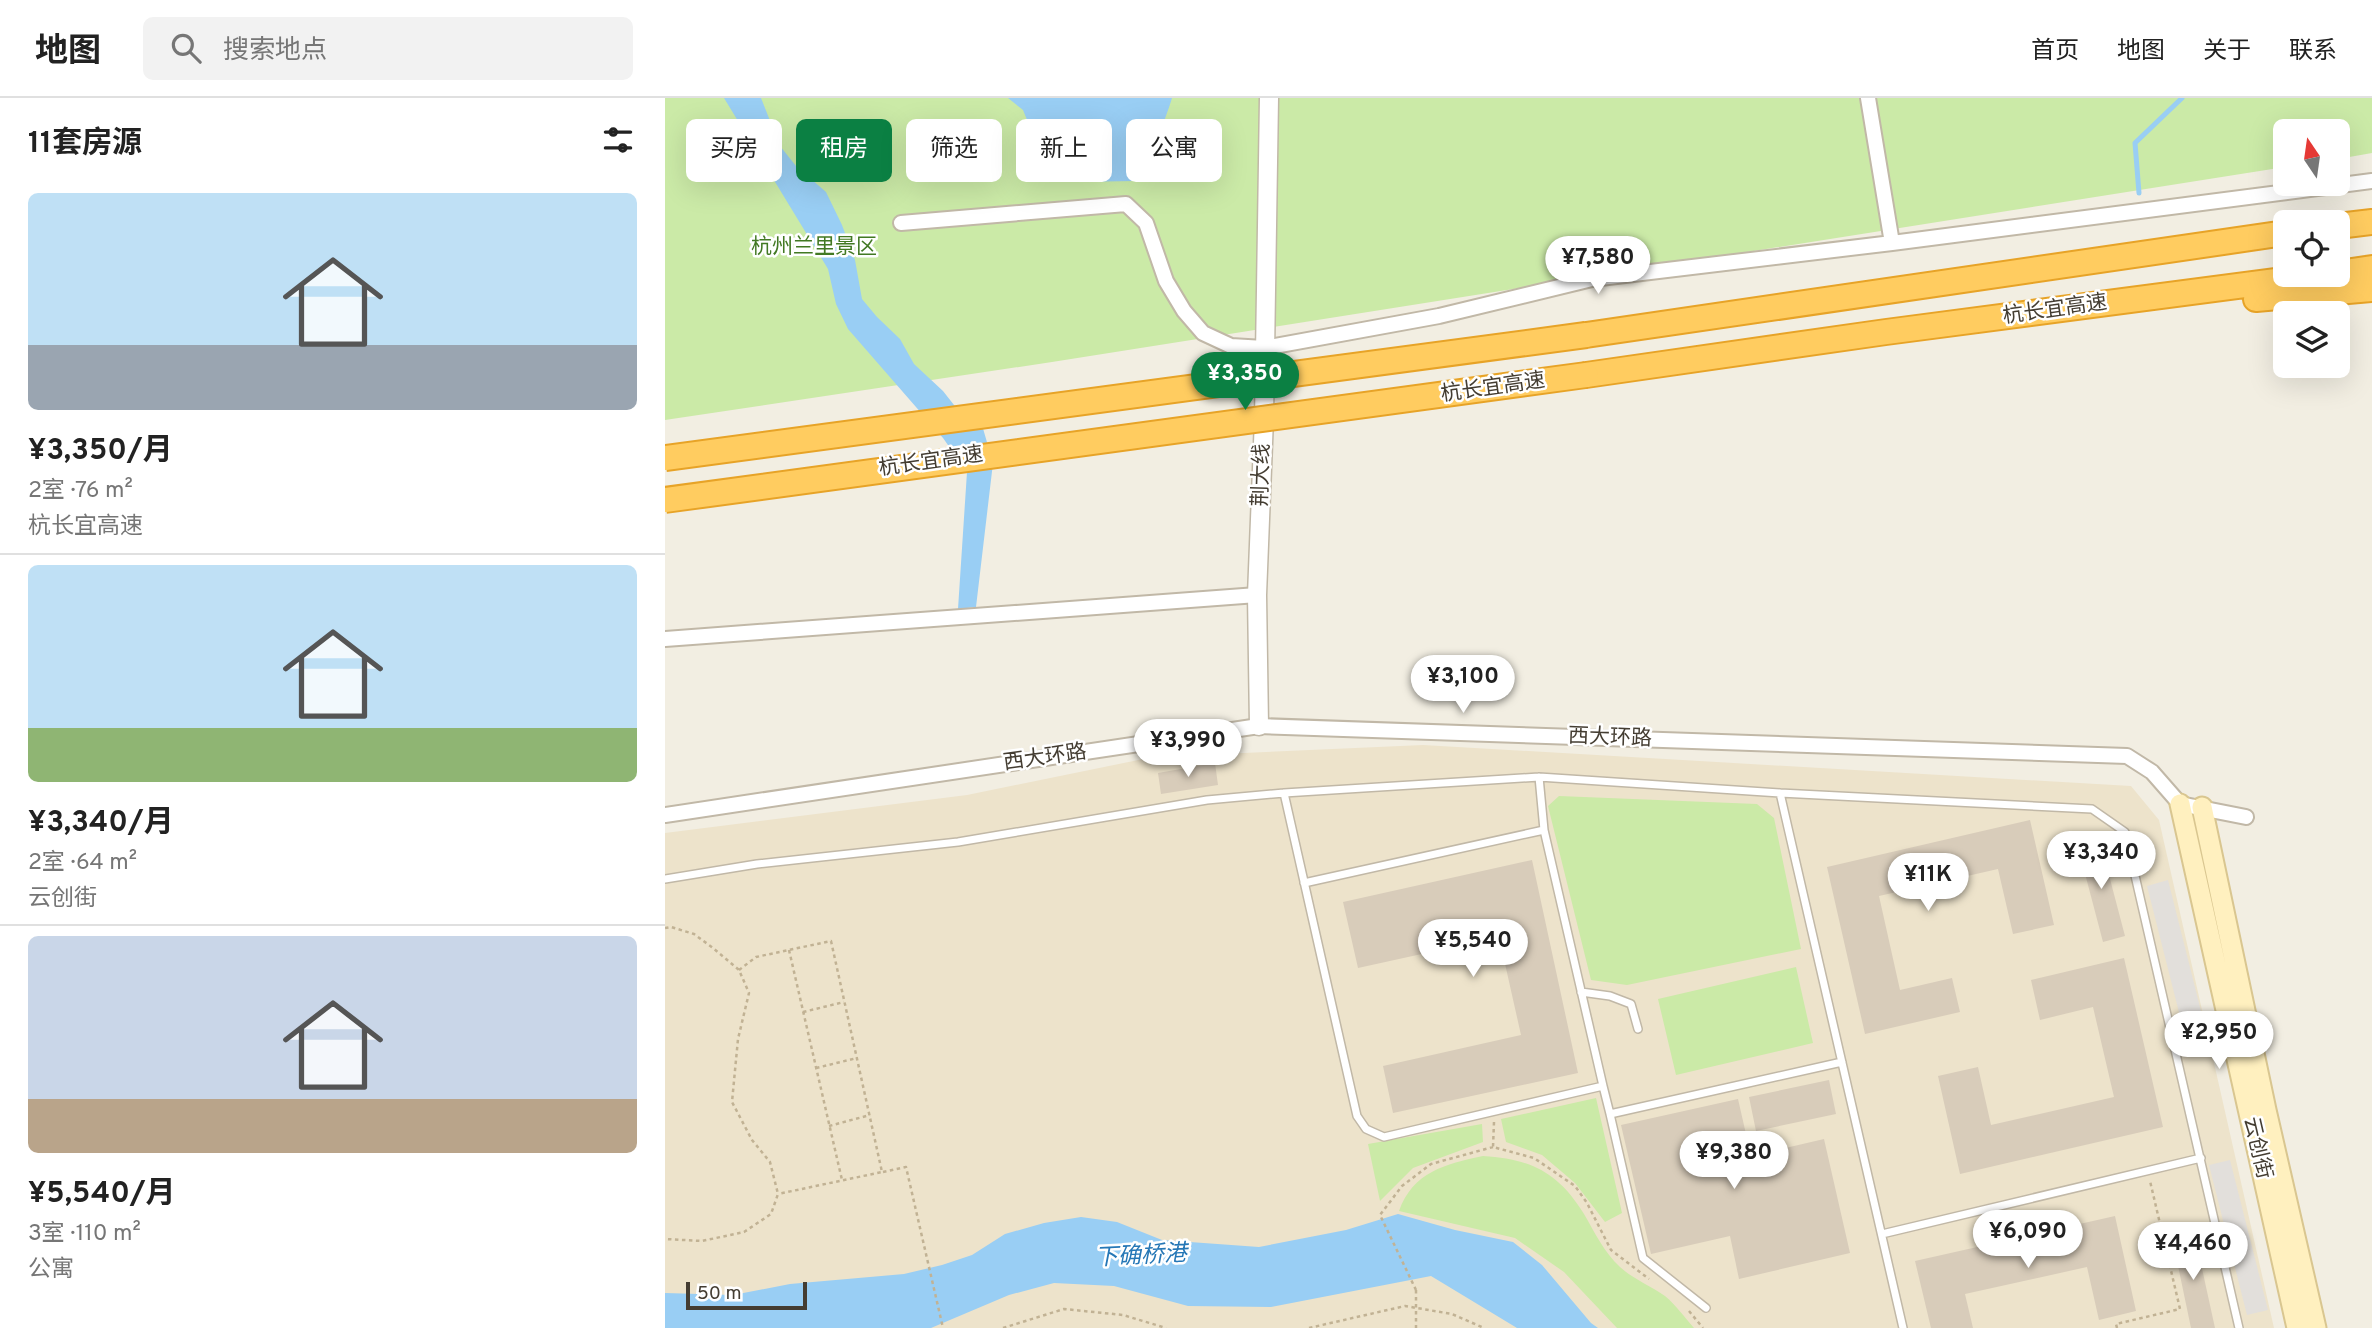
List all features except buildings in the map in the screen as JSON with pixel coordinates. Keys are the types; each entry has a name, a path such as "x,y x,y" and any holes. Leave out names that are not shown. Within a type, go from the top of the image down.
{"highway":[{"path":"2350,225 2372,222"},
{"name":"杭长宜高速","path":"665,457 1586,335 2273,235"},
{"path":"2350,271 2372,268"},
{"name":"杭长宜高速","path":"665,500 2273,281"},
{"path":"1886,332 2372,289"}],"main road":[{"name":"云创街","path":"2180,804 2297,1328"},
{"name":"云创街","path":"2202,807 2266,1110 2316,1328"}],"street":[{"name":"荆大线","path":"1259,726 1257,595 1264,418 1269,98"},
{"path":"1868,98 1892,243"},
{"path":"901,223 1126,204 1146,223 1166,281 1184,311 1203,333 1231,346 1264,348 1439,316 1592,279 2372,181"},
{"path":"665,639 1257,595"},
{"name":"西大环路","path":"665,816 1259,726 2127,756 2152,772 2180,804"},
{"path":"2180,804 2246,817"}],"lane":[{"path":"1539,777 1544,830 1643,1258 1706,1308"},
{"path":"665,879 757,864 958,842 1207,800 1539,777 2091,809 2126,832 2239,1328"},
{"path":"1283,793 1357,1116 1366,1129 1384,1137 1603,1086"},
{"path":"1780,793 1903,1328"},
{"path":"1304,883 1544,830"},
{"path":"1581,992 1610,996 1631,1004 1638,1029"},
{"path":"1610,1114 1842,1062"},
{"path":"1882,1234 2201,1158"}],"path":[{"path":"665,928 694,933 739,970 749,993 738,1039 732,1102 752,1140 770,1162 778,1194 771,1214 744,1232 702,1241 665,1239"},
{"path":"739,970 756,957 831,941 882,1172"},
{"path":"789,950 842,1180"},
{"path":"803,1012 844,1002"},
{"path":"816,1068 857,1058"},
{"path":"1493,1147 1495,1111"},
{"path":"829,1126 870,1115"},
{"path":"1416,1328 1416,1290 1380,1215 1402,1186 1431,1164 1493,1147 1534,1158 1575,1186 1587,1203 1611,1250 1630,1267 1651,1280"},
{"path":"778,1194 907,1167 943,1328"},
{"path":"2117,1328 2116,1324 2181,1309 2148,1171"},
{"path":"1309,1328 1405,1306 1452,1314 1483,1328"},
{"path":"1003,1328 1064,1309 1123,1315 1166,1328"},
{"path":"1688,1309 1703,1328"}],"shaded area":[{"path":"1423,745 2131,786 2159,820 2274,1328 665,1328 665,833 967,795 1153,757"},
{"path":"2168,880 2206,1031 2185,1036 2147,886"},
{"path":"2230,1160 2268,1310 2247,1315 2209,1165"}],"green space":[{"name":"杭州兰里景区","path":"665,98 2372,98 2372,153 2350,157 2350,119 2273,119 2273,169 1052,362 665,420"},
{"path":"1559,796 1757,804 1774,818 1801,949 1627,985 1591,980 1548,806"},
{"path":"1796,967 1813,1043 1676,1075 1658,999"},
{"path":"1596,1098 1622,1213 1605,1222 1575,1183 1542,1155 1506,1142 1501,1119"},
{"path":"1482,1124 1483,1142 1413,1168 1380,1201 1368,1144"},
{"path":"1483,1156 1515,1160 1542,1170 1553,1178 1574,1200 1614,1261 1665,1296 1694,1328 1617,1328 1564,1272 1515,1238 1399,1211 1413,1187 1432,1172 1456,1162"}],"water":[{"path":"724,98 761,98 769,119 737,119"},
{"path":"1008,98 1172,98 1165,119 1126,119 1126,181 1112,181 1112,119 1027,119 1023,110"},
{"path":"782,148 796,166 796,182 814,182 826,192 855,260 862,299 900,339 914,364 954,405 982,425 993,463 976,607 958,609 967,472 943,438 848,329 836,304 828,269 775,182 782,182"},
{"name":"下确桥港","path":"1398,1214 1513,1242 1542,1265 1598,1328 1517,1328 1431,1276 1271,1307 1188,1306 1114,1286 1054,1283 1009,1295 931,1328 665,1328 665,1293 733,1295 790,1284 904,1274 972,1255 1005,1234 1044,1223 1081,1217 1117,1222 1162,1240 1259,1247 1346,1230"}],"waterway":[{"path":"2139,193 2135,143 2182,98"}]}
